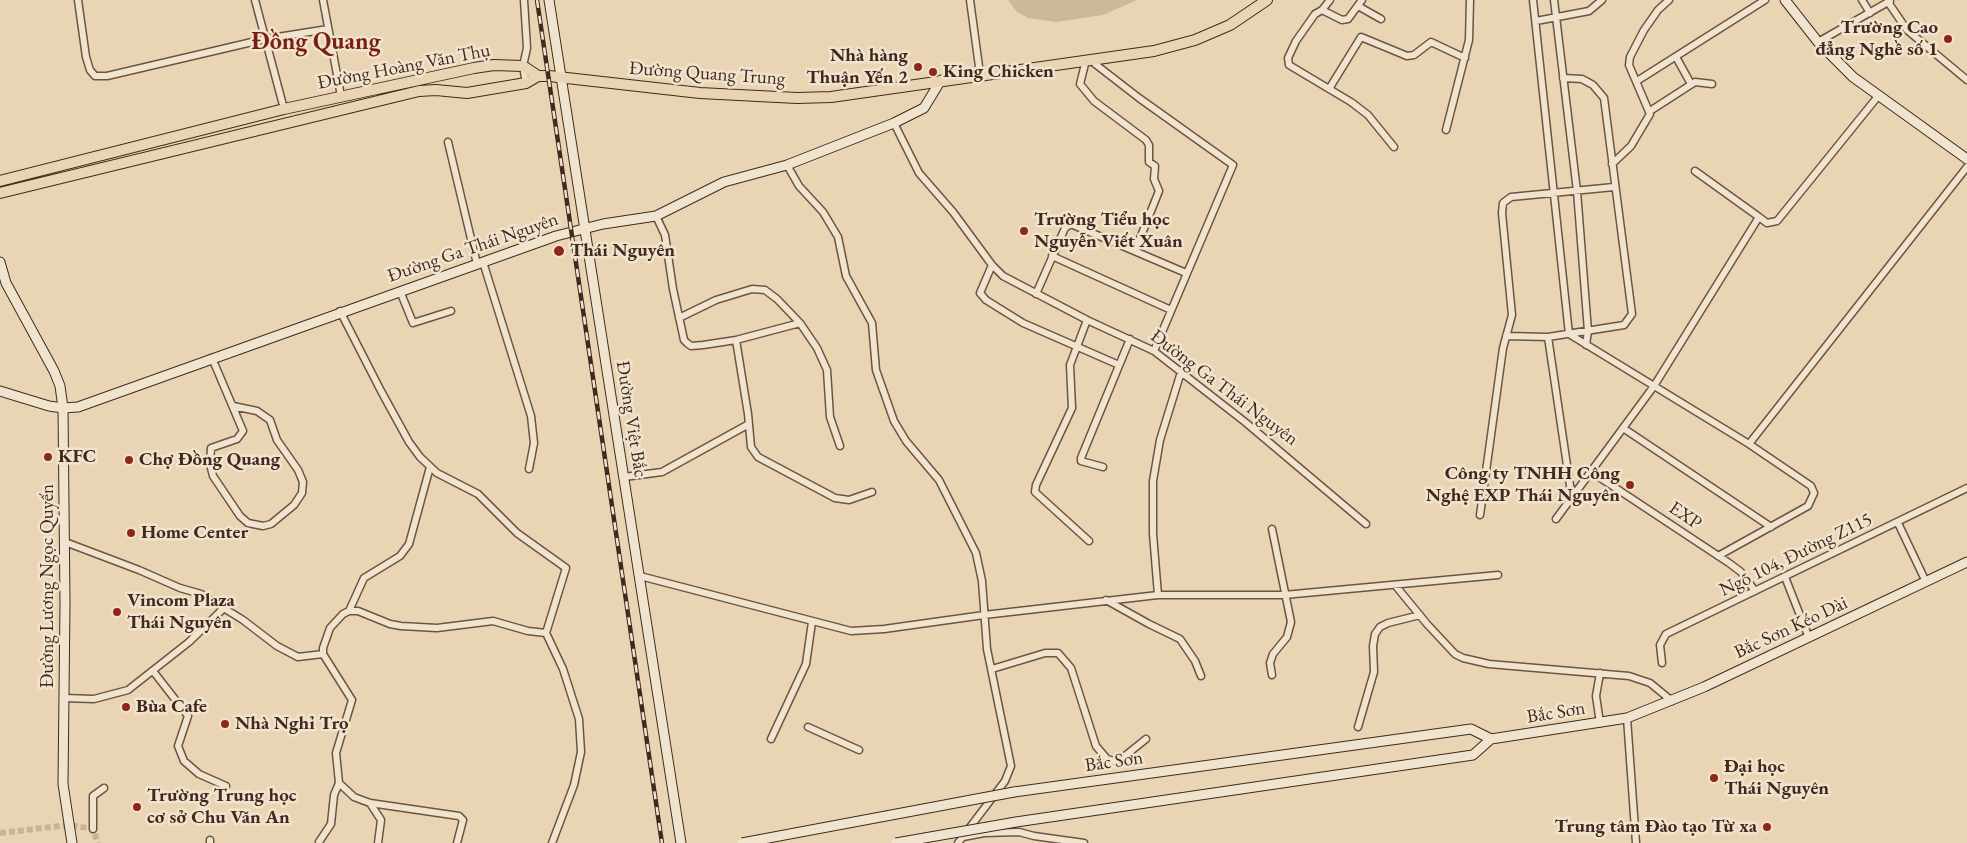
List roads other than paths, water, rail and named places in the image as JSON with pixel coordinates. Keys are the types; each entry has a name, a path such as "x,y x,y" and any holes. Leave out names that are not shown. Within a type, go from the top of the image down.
{"main road":[{"name":"Đường Việt Bắc","path":"549,0 681,843"},
{"name":"Đường Quang Trung","path":"538,76 700,93 798,98 831,97 1154,50 1195,40 1230,25 1267,0"},
{"path":"1785,0 1818,42 1853,77 1967,159"},
{"name":"Đường Hoàng Văn Thụ","path":"0,181 284,109 474,68 494,65 522,66 538,76 526,83 467,94 436,90 419,91 0,193"},
{"name":"Đường Ga Thái Nguyên","path":"63,408 93,402 340,311 556,236 586,228 656,216 724,182 787,165 894,123 924,108 941,80"},
{"path":"182,134 186,147"},
{"name":"Đường Lương Ngọc Quyến","path":"0,262 3,280 54,371 60,386 63,408 65,542 63,784 72,843"},
{"path":"0,391 21,399 63,408"},
{"name":"Bắc Sơn Kéo Dài","path":"1627,718 1672,701 1967,562"},
{"name":"Bắc Sơn","path":"742,843 1014,792 1471,729 1491,739 1627,718"},
{"path":"896,843 1016,822 1473,755 1491,739"}],"street":[{"path":"78,0 86,57 90,70 95,76 108,76 265,39 328,29"},
{"path":"255,0 284,109"},
{"path":"323,0 341,96"},
{"path":"524,0 527,48 522,66 526,83"},
{"path":"970,0 980,74"},
{"path":"1330,0 1308,22 1296,41 1288,58 1289,65 1293,70 1329,89 1368,115 1394,146"},
{"path":"1322,10 1342,20 1348,19 1362,0"},
{"path":"1446,130 1469,40 1470,0"},
{"path":"1533,0 1556,193 1569,334"},
{"path":"1554,0 1577,191 1588,331 1586,345"},
{"path":"1536,20 1589,11 1602,0"},
{"path":"1650,111 1629,65 1630,57 1644,30 1669,0"},
{"path":"1637,81 1765,0"},
{"path":"1862,0 1870,13"},
{"path":"1818,42 1889,1 1907,30 1967,80"},
{"path":"1358,6 1381,19"},
{"path":"1329,89 1361,38 1407,56 1414,55 1431,42 1465,58"},
{"path":"1676,57 1691,84"},
{"path":"1135,251 1159,191 1154,178 1155,166 1149,162 1149,145 1146,140 1094,101 1080,84 1088,60 1233,165 1154,351"},
{"path":"1506,336 1548,337 1624,325 1632,314 1614,187 1604,98 1593,85 1582,79 1563,78"},
{"path":"1612,164 1630,146 1646,124 1650,111 1691,84 1702,81 1712,84"},
{"path":"1695,171 1767,223 1777,221 1879,95"},
{"name":"Đường Ga Thái Nguyên","path":"894,123 914,166 953,212 992,265 1008,280 1154,351 1245,422 1366,524"},
{"path":"448,142 480,263 531,416 534,443 529,469"},
{"path":"787,165 799,186 823,212 838,237 846,276 872,323 878,379 894,422 906,441 939,480 976,553 982,581 987,649 1010,770 1005,781 960,840"},
{"path":"1749,444 1967,167"},
{"path":"1480,514 1496,394 1506,336 1512,315 1502,213 1503,203 1511,197 1614,187"},
{"path":"656,216 666,241 684,340 691,346 736,340 800,323"},
{"path":"1556,519 1592,473 1654,386 1759,217"},
{"path":"1036,294 1064,228 1071,224 1186,273"},
{"path":"1052,256 1171,310"},
{"path":"992,265 980,290 980,295 1023,323 1119,365"},
{"path":"679,318 716,300 758,289 777,299 800,323 817,348 827,370 830,417 840,446"},
{"path":"400,290 413,324 451,311"},
{"path":"340,311 365,362 409,442 430,467 449,480 478,494 517,533 566,568 546,634 568,683 579,718 582,752 574,785 552,843"},
{"path":"1087,320 1076,346 1069,372 1072,408 1036,485 1035,492 1089,541"},
{"path":"1569,334 1749,444 1811,486 1814,493 1808,506 1718,556"},
{"path":"1548,337 1572,499"},
{"path":"1103,467 1081,461 1081,458 1130,339"},
{"path":"736,340 751,447 754,452 777,468 843,500 862,498 872,492"},
{"path":"212,358 243,431 238,439 211,448 210,464 213,476 240,516 248,523 263,526 271,524 294,505 302,493 303,482 298,470 277,440 270,420 257,411 233,406"},
{"path":"1158,595 1153,534 1153,481 1160,440 1181,372"},
{"path":"624,477 662,472 749,424"},
{"path":"1623,428 1771,527"},
{"path":"349,611 364,578 400,556 409,544 430,467"},
{"name":"EXP","path":"1592,473 1741,572 1755,592"},
{"name":"Ngõ 104, Đường Z115","path":"1662,663 1660,645 1666,634 1967,488"},
{"path":"1898,523 1926,582"},
{"path":"1272,529 1291,622 1290,629 1273,654 1270,663 1272,675"},
{"path":"65,542 132,567 180,588 201,594 290,654 303,658 323,654"},
{"path":"640,576 851,631 1158,595 1284,595 1498,575"},
{"path":"1785,577 1809,638"},
{"path":"1395,584 1455,654 1463,658 1490,664 1600,673 1643,680 1672,701"},
{"path":"1106,600 1149,624 1180,638 1195,661 1201,676"},
{"path":"64,698 94,699 119,694 128,690 189,642 224,608"},
{"path":"319,842 331,824 334,795 339,784 336,753 352,700 323,654 323,648 330,628 337,618 349,611 358,611 390,624 437,628 493,621 546,634"},
{"path":"1358,727 1374,672 1373,646 1375,634 1380,627 1388,623 1420,615"},
{"path":"771,739 806,664 812,622"},
{"path":"992,669 1044,653 1058,653 1071,668 1096,746 1107,759 1118,761 1146,739"},
{"path":"153,671 188,716 178,746 184,760 198,774 226,786"},
{"path":"1600,673 1596,696 1600,723"},
{"path":"1627,718 1636,843"},
{"path":"808,727 859,750"},
{"path":"339,784 354,797 370,803 459,816 462,820 457,843"},
{"path":"93,829 93,796 104,788"},
{"path":"370,803 380,820 378,843"},
{"path":"960,840 984,832 1019,832 1084,843"}],"tunnel":[{"path":"0,833 69,825 93,829 98,843"}],"railway":[{"path":"537,0 662,843"}],"place":[{"name":"Trường Cao đẳng Nghề số 1","path":"1948,39"},
{"name":"Nhà hàng Thuận Yến 2","path":"918,67"},
{"name":"King Chicken","path":"933,72"},
{"name":"Trường Tiểu học Nguyễn Viết Xuân","path":"1024,231"},
{"name":"Thái Nguyên","path":"559,251"},
{"name":"KFC","path":"48,457"},
{"name":"Chợ Đồng Quang","path":"129,460"},
{"name":"Công ty TNHH Công Nghệ EXP Thái Nguyên","path":"1630,485"},
{"name":"Home Center","path":"131,533"},
{"name":"Vincom Plaza Thái Nguyên","path":"117,612"},
{"name":"Bùa Cafe","path":"126,707"},
{"name":"Nhà Nghỉ Trọ","path":"225,724"},
{"name":"Đại học Thái Nguyên","path":"1714,778"},
{"name":"Trường Trung học cơ sở Chu Văn An","path":"137,807"},
{"name":"Trung tâm Đào tạo Từ xa","path":"1767,827"}],"district":[{"name":"Đồng Quang","path":"316,42"}]}
